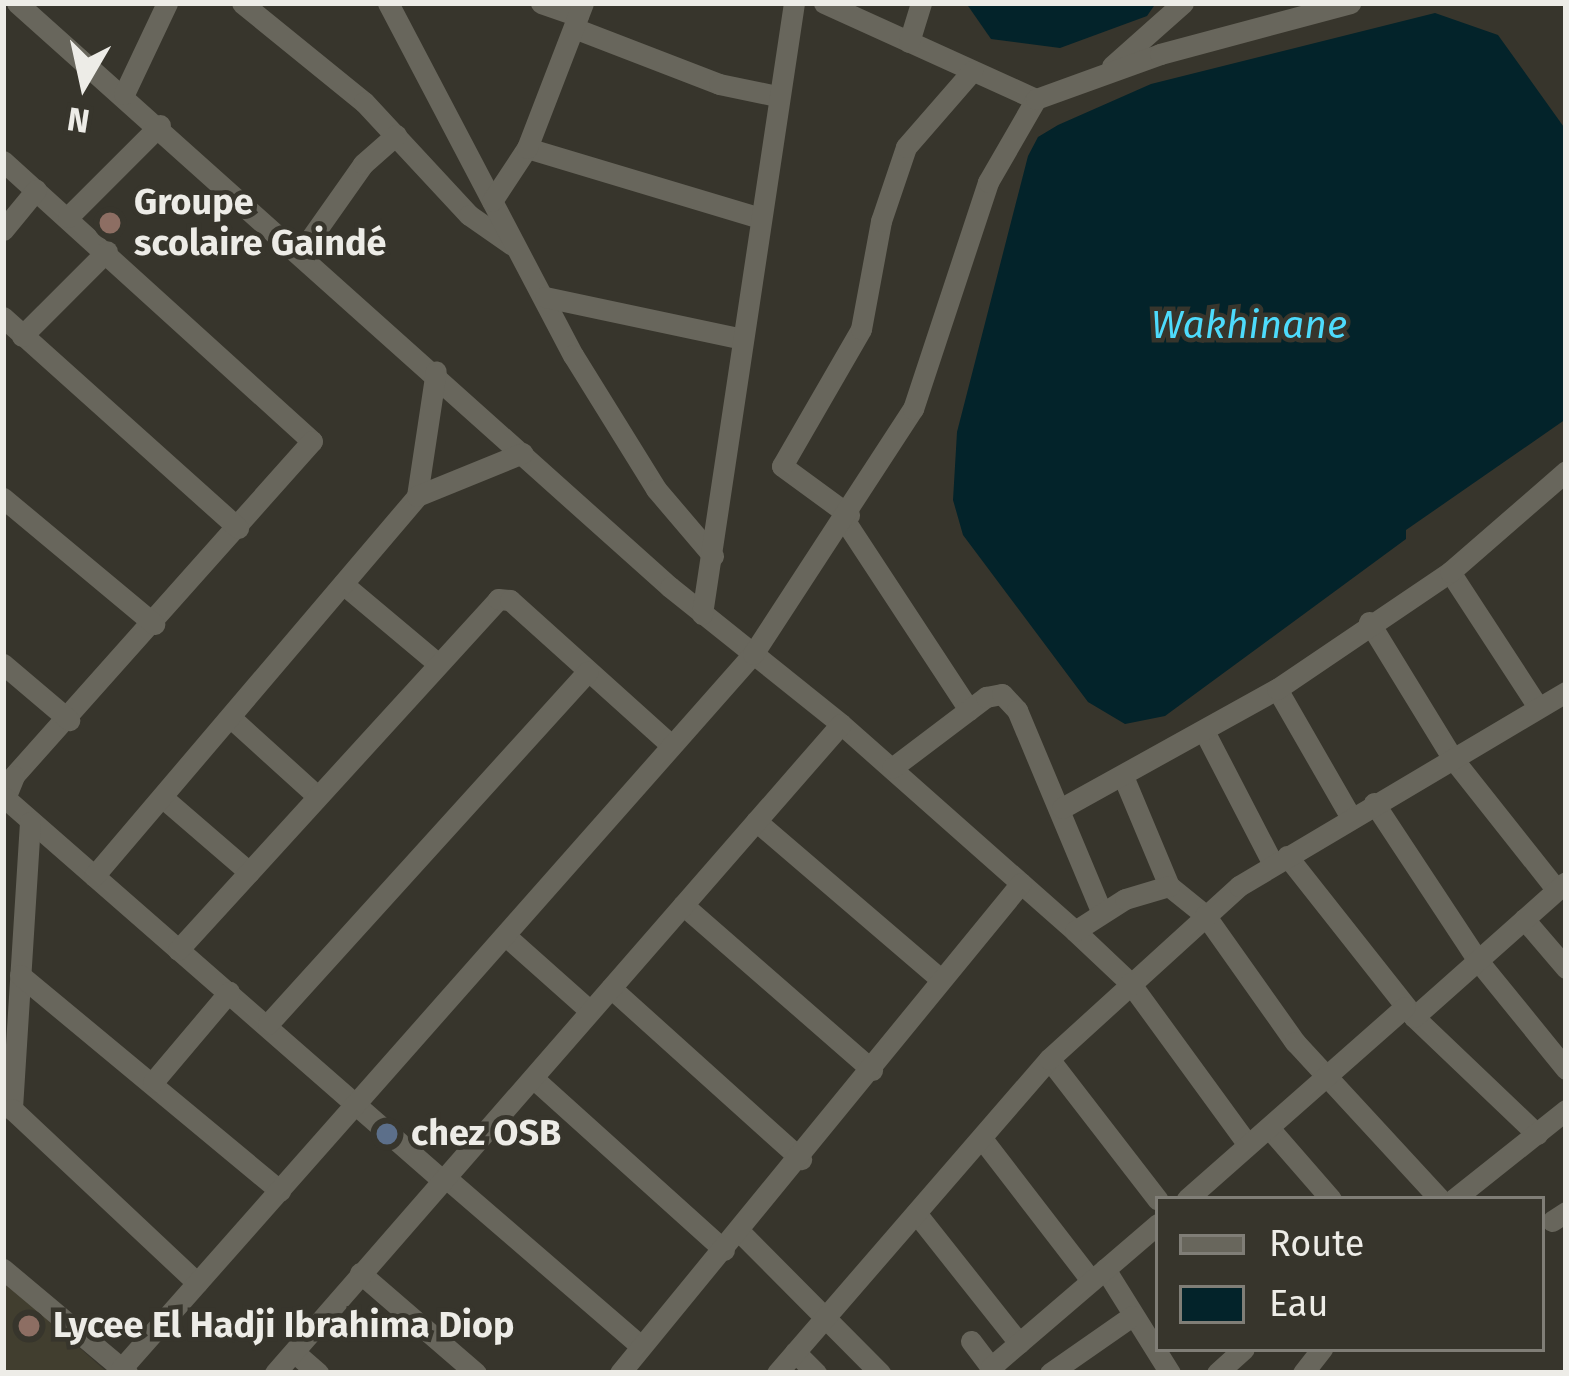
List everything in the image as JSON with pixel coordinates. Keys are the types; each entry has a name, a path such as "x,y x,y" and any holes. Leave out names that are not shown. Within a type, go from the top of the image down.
{"street":[{"path":"17,3 436,371 702,614 841,724 1075,931 1130,983 1248,1145"},
{"path":"124,94 167,3"},
{"path":"242,3 396,135 469,214 512,245"},
{"path":"388,3 512,245 634,454 713,556"},
{"path":"541,3 719,84 777,96"},
{"path":"702,614 794,3"},
{"path":"909,42 921,3"},
{"path":"1105,72 1183,3"},
{"path":"3,1269 124,1371 753,654 847,518 913,410 988,182 1036,99 1105,72 1341,4"},
{"path":"837,6 1036,99"},
{"path":"492,200 527,148 578,16"},
{"path":"969,710 847,518 782,466 862,329 881,221 906,147 973,71"},
{"path":"68,217 160,125"},
{"path":"301,252 363,164 396,135"},
{"path":"527,148 760,218"},
{"path":"3,161 311,436 312,446 69,720 9,771 5,798 641,1346"},
{"path":"3,230 36,190"},
{"path":"22,336 107,251"},
{"path":"545,297 742,339"},
{"path":"3,317 238,529"},
{"path":"417,496 436,371"},
{"path":"94,877 417,496 523,453"},
{"path":"1062,808 1276,688 1450,572 1562,484"},
{"path":"3,498 154,624"},
{"path":"777,1373 983,1140 1048,1059 1205,915 1350,817 1557,701 1450,572"},
{"path":"343,584 436,662"},
{"path":"178,950 498,598 510,600 670,744"},
{"path":"1199,1196 1248,1145 1410,1012 1479,962 1562,886 1453,759 1369,622"},
{"path":"3,664 69,720"},
{"path":"268,1024 588,671"},
{"path":"1276,688 1350,817"},
{"path":"892,768 993,694 1011,701 1062,808 1101,911"},
{"path":"230,717 317,796"},
{"path":"274,1373 841,724"},
{"path":"1204,731 1280,860 1410,1012 1537,1134"},
{"path":"1123,776 1169,886 1205,915 1294,1042 1437,1196"},
{"path":"162,797 248,872"},
{"path":"1374,803 1479,962 1566,1069"},
{"path":"756,821 939,978"},
{"path":"30,822 20,975 10,1003 12,1109 197,1283"},
{"path":"620,1373 801,1160 939,978 1021,883"},
{"path":"1075,931 1101,911 1169,886"},
{"path":"683,905 872,1070"},
{"path":"1524,919 1566,968"},
{"path":"506,936 589,1010"},
{"path":"20,975 280,1190"},
{"path":"611,988 801,1160"},
{"path":"153,1082 229,992"},
{"path":"1048,1059 1155,1196"},
{"path":"533,1078 724,1250"},
{"path":"1458,1196 1566,1110"},
{"path":"1269,1128 1327,1196"},
{"path":"983,1140 1132,1316 1155,1350"},
{"path":"916,1214 1019,1343"},
{"path":"970,1342 993,1370 1155,1227"},
{"path":"740,1232 880,1373"},
{"path":"360,1273 476,1373"},
{"path":"1050,1373 1132,1316"},
{"path":"294,1352 318,1373"},
{"path":"795,1352 816,1373"},
{"path":"1217,1373 1241,1352"}],"shaded area":[{"name":"Lycee El Hadji Ibrahima Diop","path":"3,1280 108,1373 3,1373"}],"water":[{"path":"966,3 1156,3 1147,16 1060,48 991,39"},
{"name":"Wakhinane","path":"1435,13 1498,35 1566,130 1566,419 1406,530 1406,539 1165,716 1125,724 1088,702 963,535 953,500 957,432 1028,156 1038,137 1058,125 1151,84"}],"place":[{"name":"Groupe scolaire Gaindé","path":"110,223"},
{"name":"chez OSB","path":"387,1134"},
{"name":"Lycee El Hadji Ibrahima Diop","path":"29,1326"}]}
